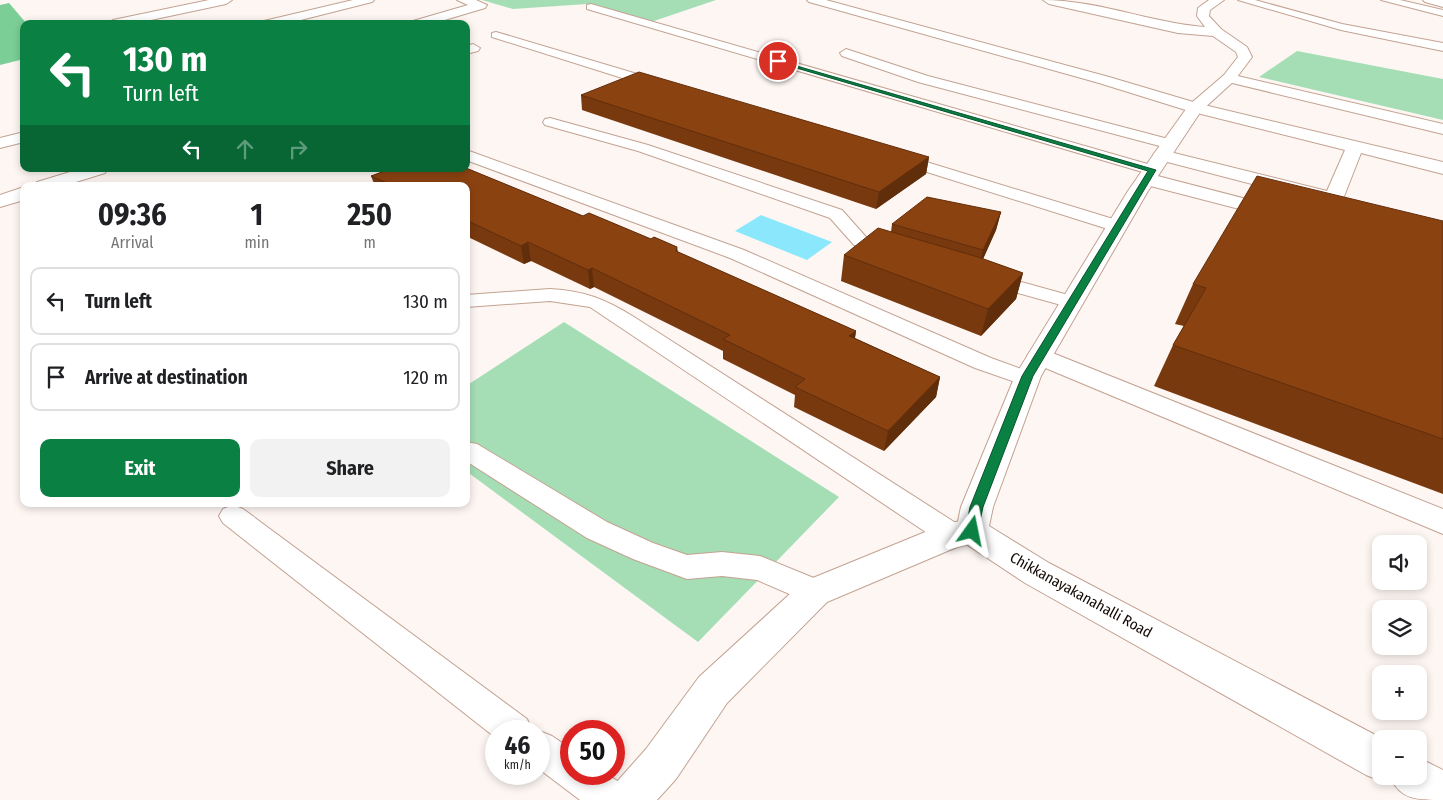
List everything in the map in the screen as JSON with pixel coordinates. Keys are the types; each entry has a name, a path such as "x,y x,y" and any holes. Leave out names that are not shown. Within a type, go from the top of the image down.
{"street":[{"path":"132,20 226,0"},
{"path":"285,20 368,0"},
{"path":"430,20 481,5 463,0"},
{"path":"813,0 1104,80 1196,108 1443,168"},
{"path":"1049,0 1178,29 1216,32"},
{"path":"629,800 661,764 713,690 815,592 962,533 977,507 1033,368 1117,226 1158,162 1196,108 1229,78 1245,57 1242,50 1216,32 1203,16 1204,8 1218,0"},
{"path":"1429,0 1443,3"},
{"path":"1229,78 1443,129"},
{"path":"0,143 20,138"},
{"path":"1158,162 1342,201 1355,147"},
{"path":"1158,162 1301,219"},
{"path":"57,182 88,172"},
{"path":"0,201 20,194"},
{"path":"1033,368 1443,522"},
{"name":"Chikkanayakanahalli Road","path":"962,533 1372,755"},
{"path":"1426,785 1443,794"}],"lane":[{"path":"1243,0 1341,27 1443,47"},
{"path":"1386,0 1443,13"},
{"path":"590,7 1158,162"},
{"path":"496,35 671,88"},
{"path":"846,53 1158,162"},
{"path":"550,122 643,148 836,214 860,241 905,256"},
{"path":"880,153 1117,226"},
{"path":"470,156 737,254 984,364 1033,368"},
{"path":"972,274 1072,302"},
{"path":"470,301 554,296 575,297 596,303 962,533"},
{"path":"470,451 597,530 643,551 687,567 722,564 760,568 815,592"},
{"path":"233,516 501,720"},
{"path":"591,785 612,800"}],"green space":[{"path":"482,0 716,0 651,22 587,4 513,9"},
{"path":"9,3 24,20 20,20 20,60 0,65 0,5"},
{"path":"1297,51 1443,79 1443,120 1259,77"},
{"path":"564,322 839,497 698,642 470,474 470,383"}],"water":[{"path":"761,215 832,242 807,260 735,231"}],"building":[{"path":"639,72 929,157 879,192 581,95"},
{"path":"470,170 583,216 589,213 651,239 654,237 677,247 676,251 856,331 849,336 940,377 888,431 795,387 805,379 723,339 730,335 592,268 588,270 528,242 521,246 470,222 470,182 385,182 371,176 382,172 470,172"},
{"path":"1257,176 1443,221 1443,439 1173,345 1206,288 1193,284"},
{"path":"927,197 1001,212 983,250 892,224"},
{"path":"878,228 978,257 1023,273 988,309 844,255"}],"route":[{"path":"778,61 1152,170 1028,376 977,507 972,531"}]}
